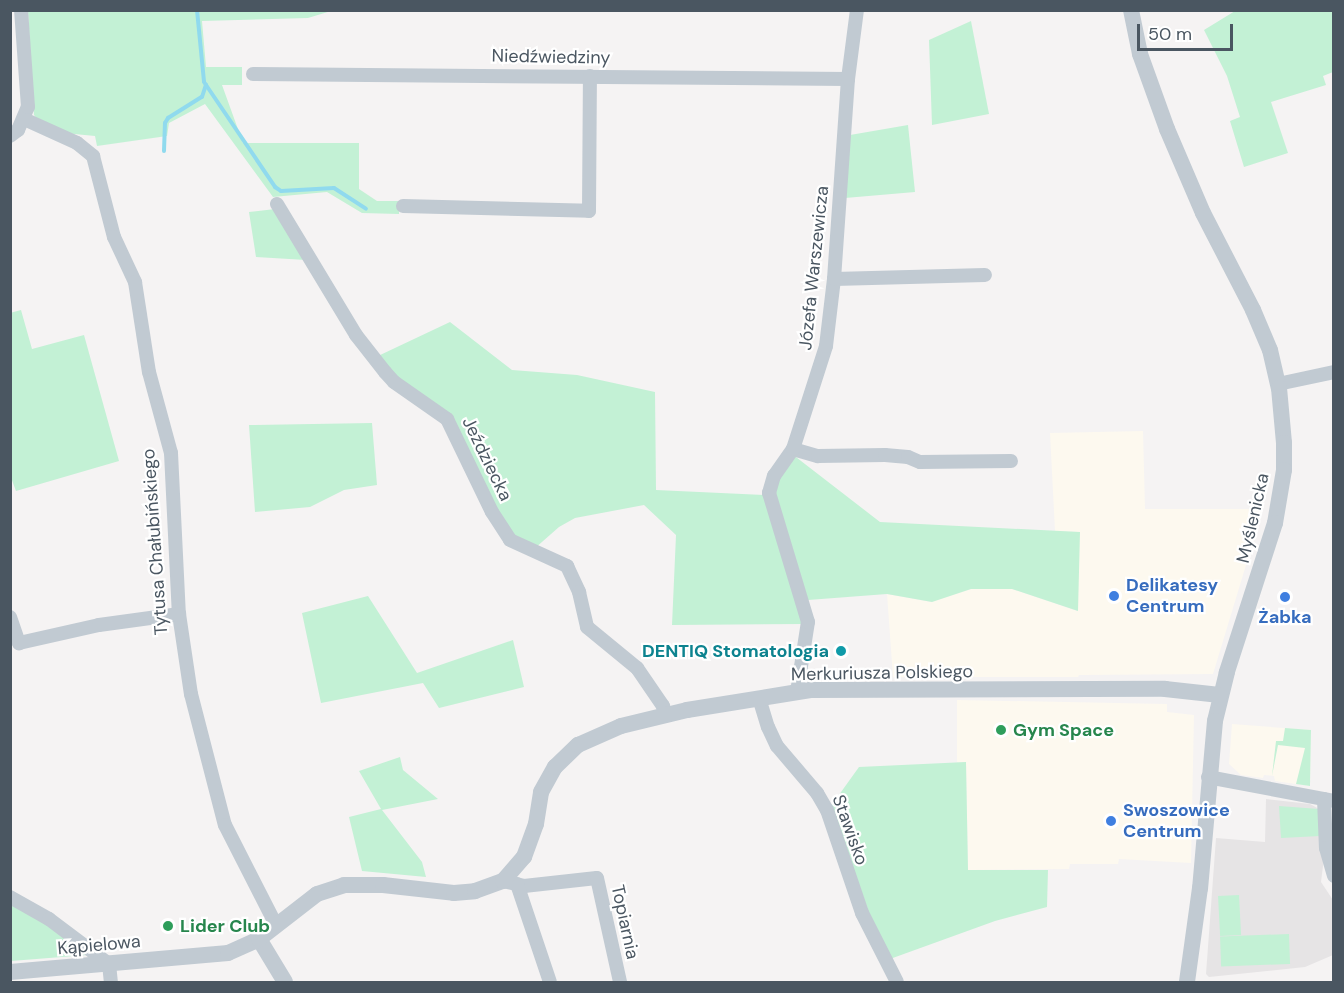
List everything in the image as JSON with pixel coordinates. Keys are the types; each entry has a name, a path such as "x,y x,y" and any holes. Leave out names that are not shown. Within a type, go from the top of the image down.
{"street":[{"path":"10,136 24,120 29,94 21,10"},
{"name":"Józefa Warszewicza","path":"797,692 808,622 769,493 774,476 793,449 826,346 834,279 848,79 857,10"},
{"name":"Myślenicka","path":"1131,10 1140,54 1167,129 1203,213 1260,325 1278,384 1284,443 1280,499 1259,576 1220,695 1208,777 1200,888 1187,982"},
{"name":"Niedźwiedziny","path":"253,74 848,79"},
{"path":"403,206 589,212 590,76"},
{"name":"Tytusa Chałubińskiego","path":"24,120 86,148 93,156 114,237 135,282 149,372 171,453 179,614 196,714 225,825 276,925"},
{"name":"Jeździecka","path":"277,204 356,335 385,372 394,382 447,419 492,512 510,540 567,566 579,592 587,627 637,668 663,706 666,716"},
{"path":"834,279 985,275"},
{"path":"1278,384 1334,372"},
{"path":"793,449 818,456 885,455 908,457 920,462 1011,461"},
{"path":"10,616 19,643 99,626 179,614"},
{"name":"Merkuriusza Polskiego","path":"259,939 317,894 344,885 383,885 454,893 475,891 510,882 524,857 536,824 541,792 555,767 578,745 621,726 797,692 1165,689 1220,695"},
{"name":"Stawisko","path":"759,698 777,746 827,810 862,913 897,982"},
{"path":"1208,777 1329,800 1326,848 1334,876"},
{"name":"Topiarnia","path":"510,882 524,886 597,878 621,982"},
{"path":"510,882 550,982"},
{"path":"10,897 49,919 109,964 111,982"},
{"path":"259,939 285,982"},
{"name":"Kąpielowa","path":"10,972 228,953 259,939"}],"shaded area":[{"path":"1143,431 1145,509 1263,509 1213,674 893,677 887,594 931,602 971,589 1012,589 1077,611 1079,532 1055,531 1050,433"},
{"path":"957,700 1167,704 1167,712 1194,715 1191,863 1119,859 1118,864 1070,864 1069,869 968,870 966,762 957,762"},
{"path":"1232,724 1311,730 1310,786 1275,781 1274,776 1264,775 1263,778 1241,775 1229,764"},
{"path":"1266,799 1310,804 1321,810 1324,858 1321,882 1333,900 1333,955 1305,967 1209,977 1206,974 1216,838 1265,842"}],"green space":[{"path":"28,11 331,11 308,18 202,21 206,67 242,67 242,85 222,85 243,143 359,143 359,189 377,201 399,201 399,214 362,213 327,192 273,197 205,104 169,123 167,136 97,146 95,136 64,133 41,124 34,115"},
{"path":"1235,11 1333,11 1333,72 1323,76 1326,85 1271,102 1288,153 1244,167 1230,121 1240,117 1227,76 1204,30"},
{"path":"971,21 989,114 932,125 929,40"},
{"path":"908,125 915,192 845,198 850,135"},
{"path":"275,209 306,260 256,257 249,212"},
{"path":"21,310 32,349 84,335 119,461 16,491 10,475 10,313"},
{"path":"450,322 512,370 577,375 655,392 656,490 764,495 804,624 672,625 676,535 644,505 575,518 559,527 534,549 506,529 452,416 410,391 378,356"},
{"path":"372,423 377,485 344,490 310,507 255,512 249,425"},
{"path":"792,454 880,522 1080,532 1078,611 1012,589 971,589 932,602 887,594 808,600 775,491 777,482"},
{"path":"368,596 417,673 513,640 524,687 439,708 423,683 321,703 302,613"},
{"path":"1285,728 1311,730 1310,786 1296,784 1305,748 1278,745 1272,776 1276,741 1283,741"},
{"path":"400,757 403,770 438,799 382,810 422,862 426,877 362,871 349,817 381,809 359,771"},
{"path":"966,762 968,870 1048,870 1047,907 995,921 890,959 878,938 831,806 859,767"},
{"path":"1279,806 1319,809 1320,836 1281,838"},
{"path":"1239,895 1241,935 1220,936 1218,896"},
{"path":"11,902 51,925 87,955 11,961"},
{"path":"1289,934 1290,964 1221,966 1220,936"}],"waterway":[{"path":"197,10 204,82 275,187 281,191 334,188 366,209"},
{"path":"164,151 165,123 168,118 202,97 206,85"}],"place":[{"name":"Delikatesy Centrum","path":"1114,596"},
{"name":"Żabka","path":"1285,597"},
{"name":"DENTIQ Stomatologia","path":"841,651"},
{"name":"Gym Space","path":"1001,730"},
{"name":"Swoszowice Centrum","path":"1111,821"},
{"name":"Lider Club","path":"168,926"}]}
